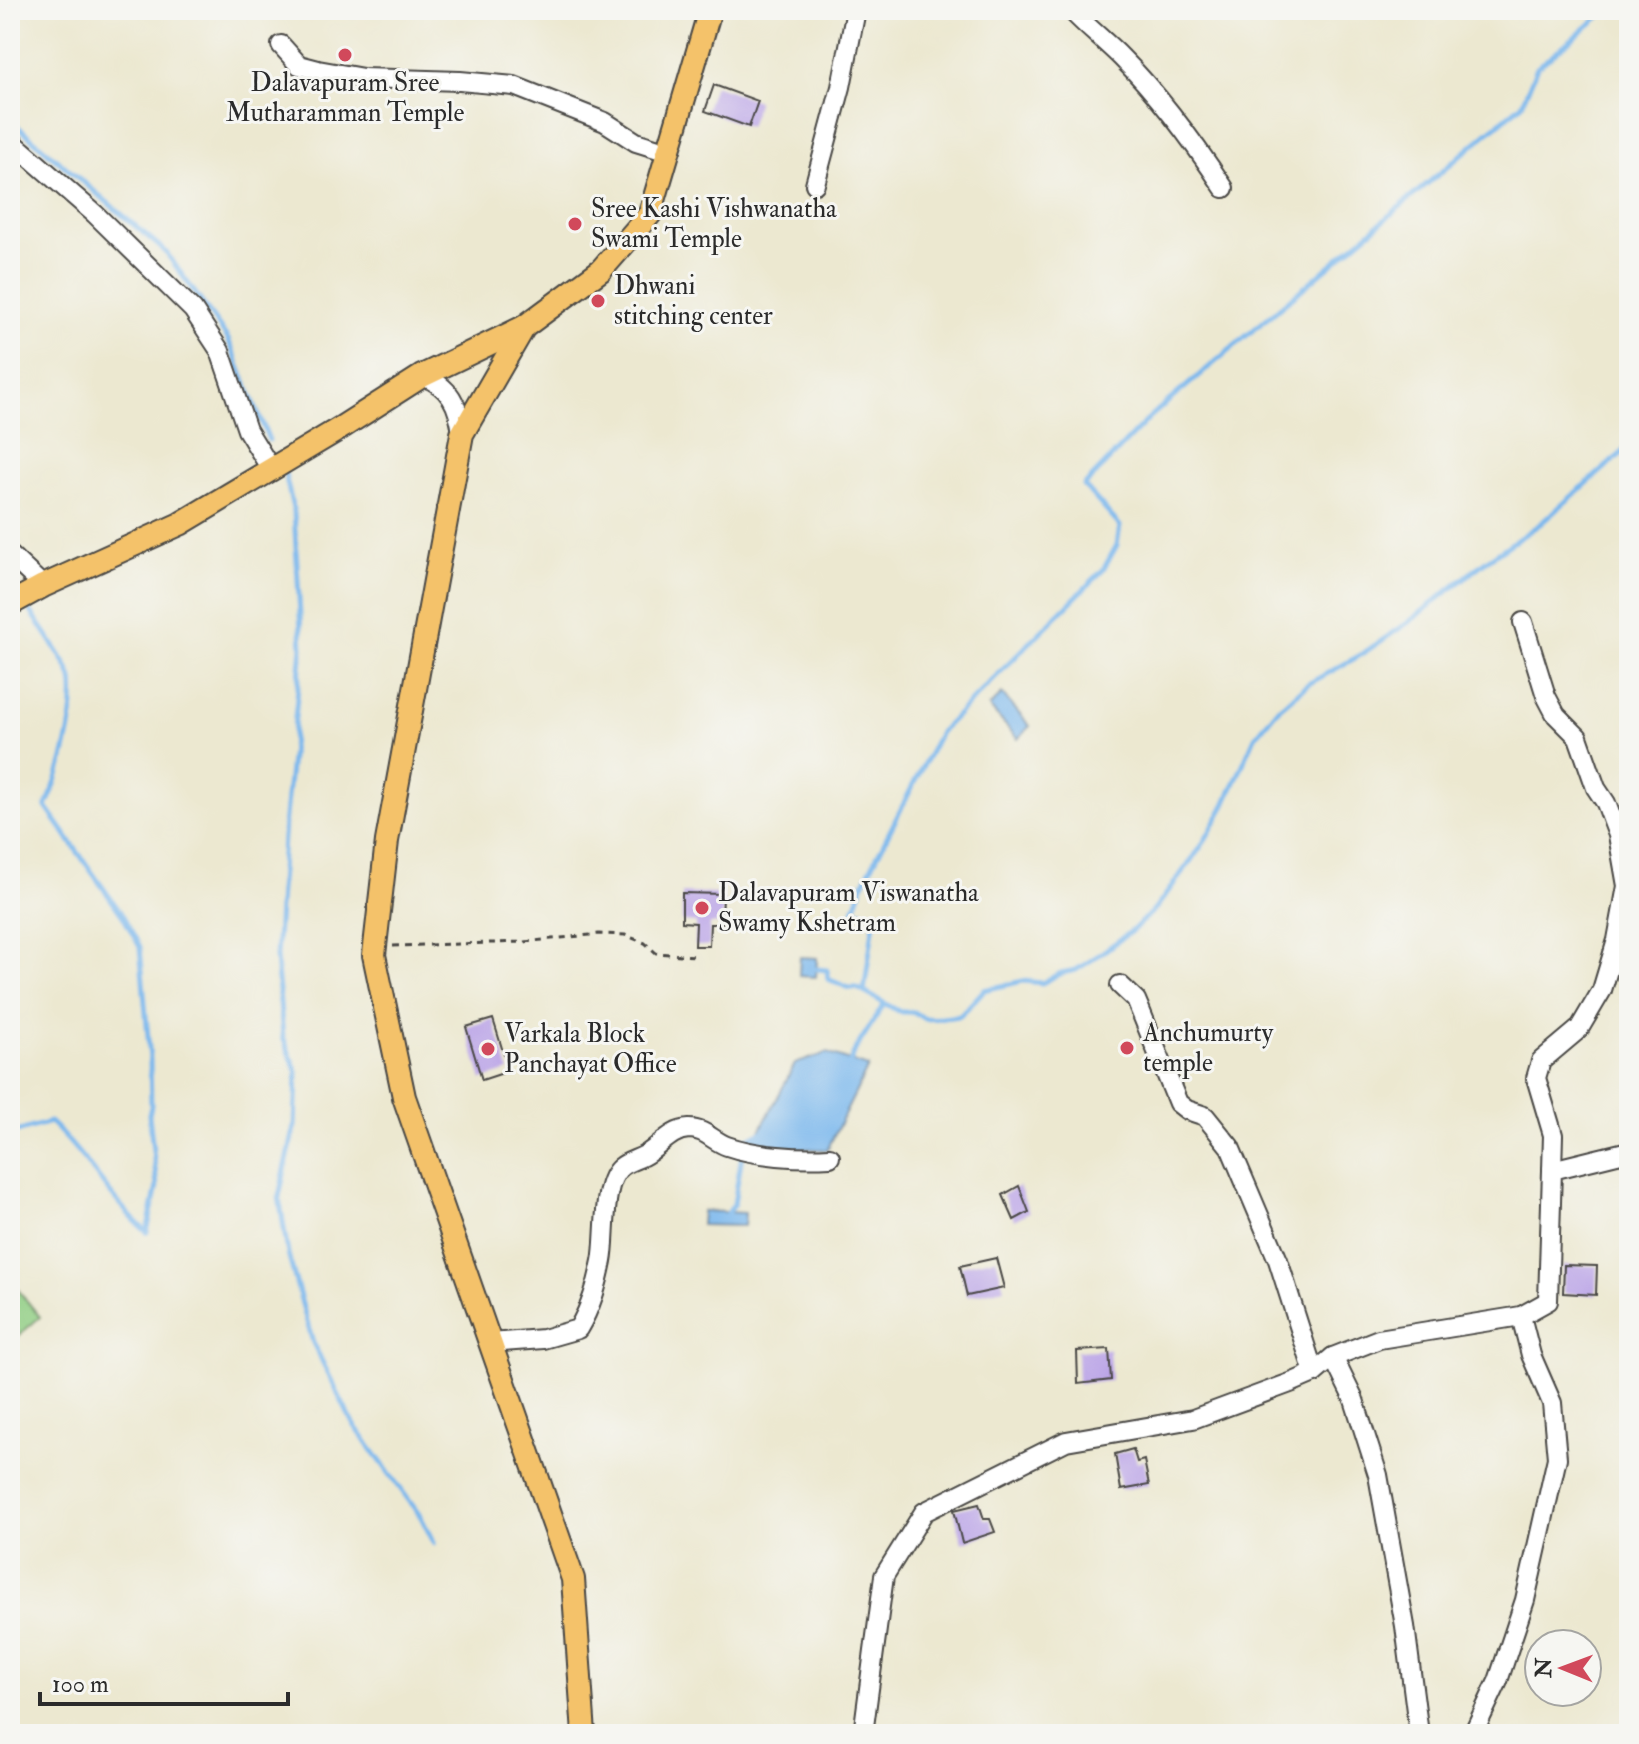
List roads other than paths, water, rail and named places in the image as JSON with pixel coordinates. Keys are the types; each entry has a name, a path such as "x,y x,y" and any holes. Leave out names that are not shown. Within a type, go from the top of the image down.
{"main road":[{"path":"10,604 180,524 422,376 524,327 601,270 650,214 710,10"},
{"path":"524,327 462,434 387,841 374,955 404,1097 573,1579 584,1734"}],"street":[{"path":"815,184 841,87 856,10"},
{"path":"1071,10 1164,104 1224,188"},
{"path":"281,45 299,65 363,78 514,86 605,122 636,142 668,152"},
{"path":"10,140 95,214 193,310 220,351 247,430 271,469"},
{"path":"422,376 444,387 455,401 462,434"},
{"path":"10,555 43,586"},
{"path":"863,1734 884,1576 924,1512 1066,1441 1193,1419 1314,1373 1333,1357 1379,1339 1521,1316 1548,1301 1553,1135 1536,1078 1541,1061 1579,1029 1602,990 1617,940 1627,886 1618,835 1606,803 1596,788 1578,737 1556,715 1546,696 1523,622"},
{"path":"1120,985 1136,1000 1178,1103 1187,1110 1205,1116 1230,1147 1278,1260 1314,1373"},
{"path":"490,1343 543,1339 578,1329 592,1306 603,1257 610,1183 619,1168 647,1154 675,1132 691,1129 705,1132 717,1142 731,1147 795,1158 830,1157"},
{"path":"1552,1170 1629,1151"},
{"path":"1473,1734 1498,1681 1525,1600 1557,1458 1552,1403 1531,1355 1521,1316"},
{"path":"1333,1357 1354,1400 1378,1475 1417,1701 1419,1734"}],"water":[{"path":"1002,694 1030,726 1018,739 989,707"},
{"path":"800,957 817,958 816,977 799,976"},
{"path":"827,1053 868,1067 827,1150 750,1144 795,1064"},
{"path":"702,1211 745,1213 744,1226 701,1225"}],"waterway":[{"path":"864,992 875,914 854,910 863,884 940,732 1103,570 1117,545 1120,526 1084,486 1151,416 1522,104 1537,67 1608,10"},
{"path":"10,120 165,251 228,339 269,440"},
{"path":"817,969 827,970 828,979 857,988 900,1012 913,1012 925,1019 960,1016 984,990 1023,981 1042,983 1061,973 1076,970 1093,959 1133,930 1156,908 1201,847 1225,805 1255,737 1277,710 1308,684 1359,656 1409,622 1487,560 1540,524 1622,453 1629,443"},
{"path":"284,470 294,513 302,648 283,837 276,958 283,1037 297,1073 295,1126 279,1196 288,1254 313,1343 352,1422 421,1517 434,1543"},
{"path":"10,579 15,584"},
{"path":"10,1134 50,1122 147,1232 157,1186 149,1115 150,1059 140,947 123,916 46,807 66,744 72,709 72,679 30,610"},
{"path":"849,1065 884,1004"},
{"path":"743,1146 743,1141 762,1132"},
{"path":"725,1218 734,1204 742,1155"}],"place":[{"name":"Dalavapuram Sree Mutharamman Temple","path":"345,55"},
{"name":"Sree Kashi Vishwanatha Swami Temple","path":"575,224"},
{"name":"Dhwani stitching center","path":"598,301"},
{"name":"Dalavapuram Viswanatha Swamy Kshetram","path":"702,908"},
{"name":"Anchumurty temple","path":"1127,1048"},
{"name":"Varkala Block Panchayat Office","path":"488,1049"}]}
